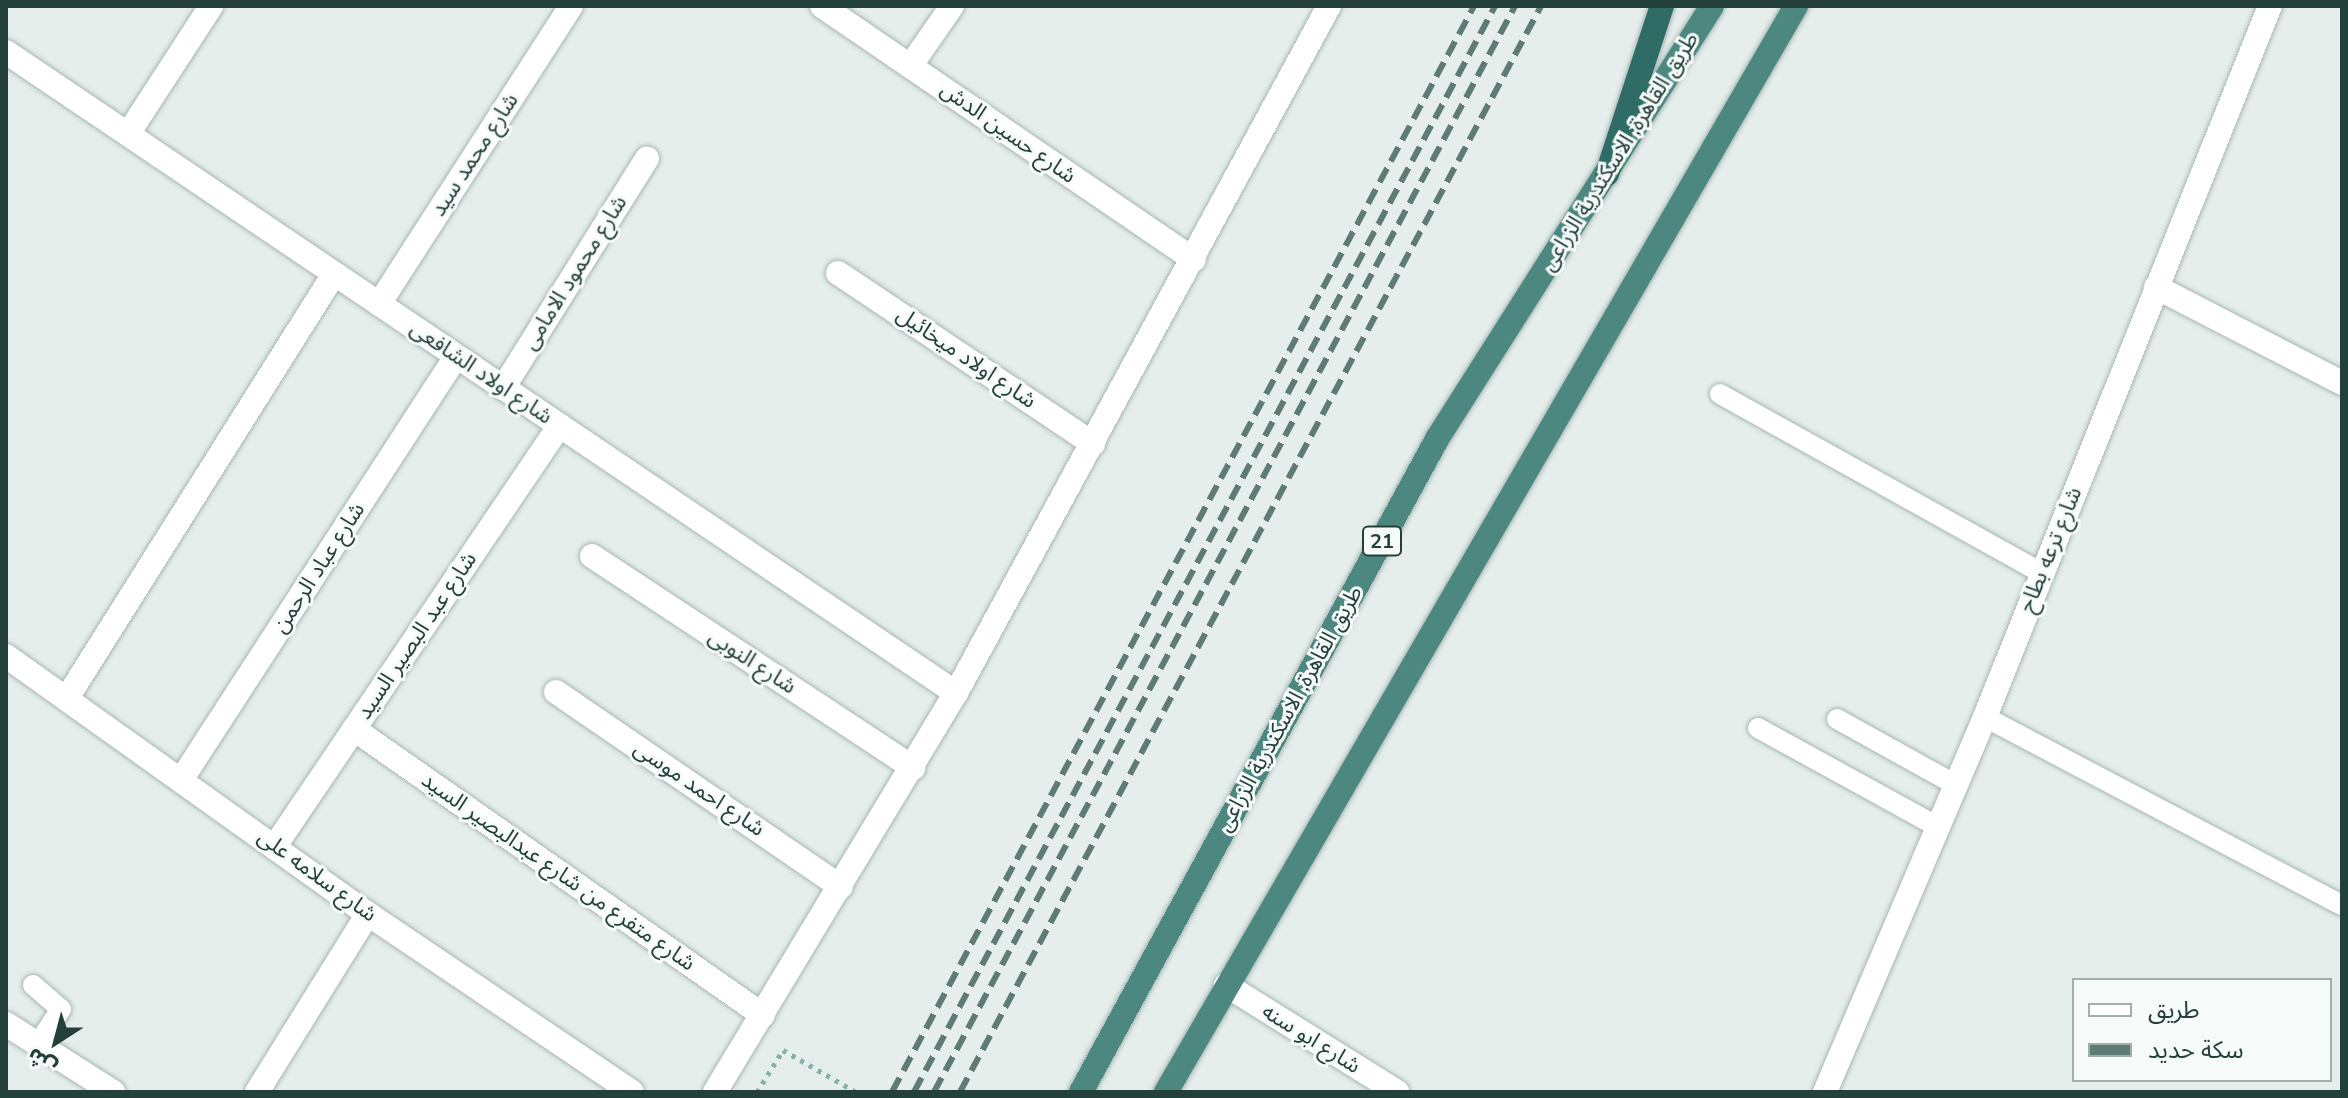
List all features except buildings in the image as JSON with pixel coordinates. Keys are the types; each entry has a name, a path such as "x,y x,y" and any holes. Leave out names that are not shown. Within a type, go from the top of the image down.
{"highway":[{"path":"1607,174 1662,6"},
{"name":"طريق القاهرة, الاسكندرية الزراعى","path":"1081,1092 1437,439 1712,6"},
{"path":"1166,1092 1796,6"}],"street":[{"path":"128,134 211,6"},
{"name":"شارع محمد سيد","path":"379,304 571,6"},
{"name":"شارع حسين الدش","path":"822,6 1194,260"},
{"path":"911,65 952,6"},
{"path":"715,1092 956,693 1194,260 1329,6"},
{"name":"شارع ترعه بطاح","path":"1825,1092 1985,717 2270,6"},
{"name":"شارع اولاد الشافعى","path":"6,52 455,358 560,425 956,693"},
{"name":"شارع محمود الامامى","path":"503,388 647,158"},
{"name":"شارع اولاد ميخائيل","path":"838,273 1093,444"},
{"path":"67,698 333,275"},
{"path":"2156,287 2342,383"},
{"name":"شارع عباد الرحمن","path":"183,777 455,358"},
{"name":"شارع عبد البصير السيد","path":"275,846 560,425"},
{"name":"شارع النوبى","path":"592,556 913,768"},
{"name":"شارع سلامه على","path":"6,656 183,777 368,914 632,1092"},
{"name":"شارع احمد موسى","path":"556,692 841,887"},
{"name":"شارع متفرع من شارع عبدالبصير السيد","path":"354,729 763,1015"},
{"path":"257,1092 368,914"},
{"name":"شارع ابو سنه","path":"1226,985 1397,1092"},
{"path":"6,1024 113,1092"}],"lane":[{"path":"1720,394 2042,573"},
{"path":"1985,717 2342,905"},
{"path":"1837,719 1956,785"},
{"path":"1758,728 1938,827"},
{"path":"33,985 61,1007 38,1044"}],"path":[{"path":"757,1092 783,1050 856,1092"}],"railway":[{"path":"892,1092 1474,6"},
{"path":"914,1092 1495,6"},
{"path":"934,1092 1515,6"},
{"path":"960,1092 1541,6"}]}
